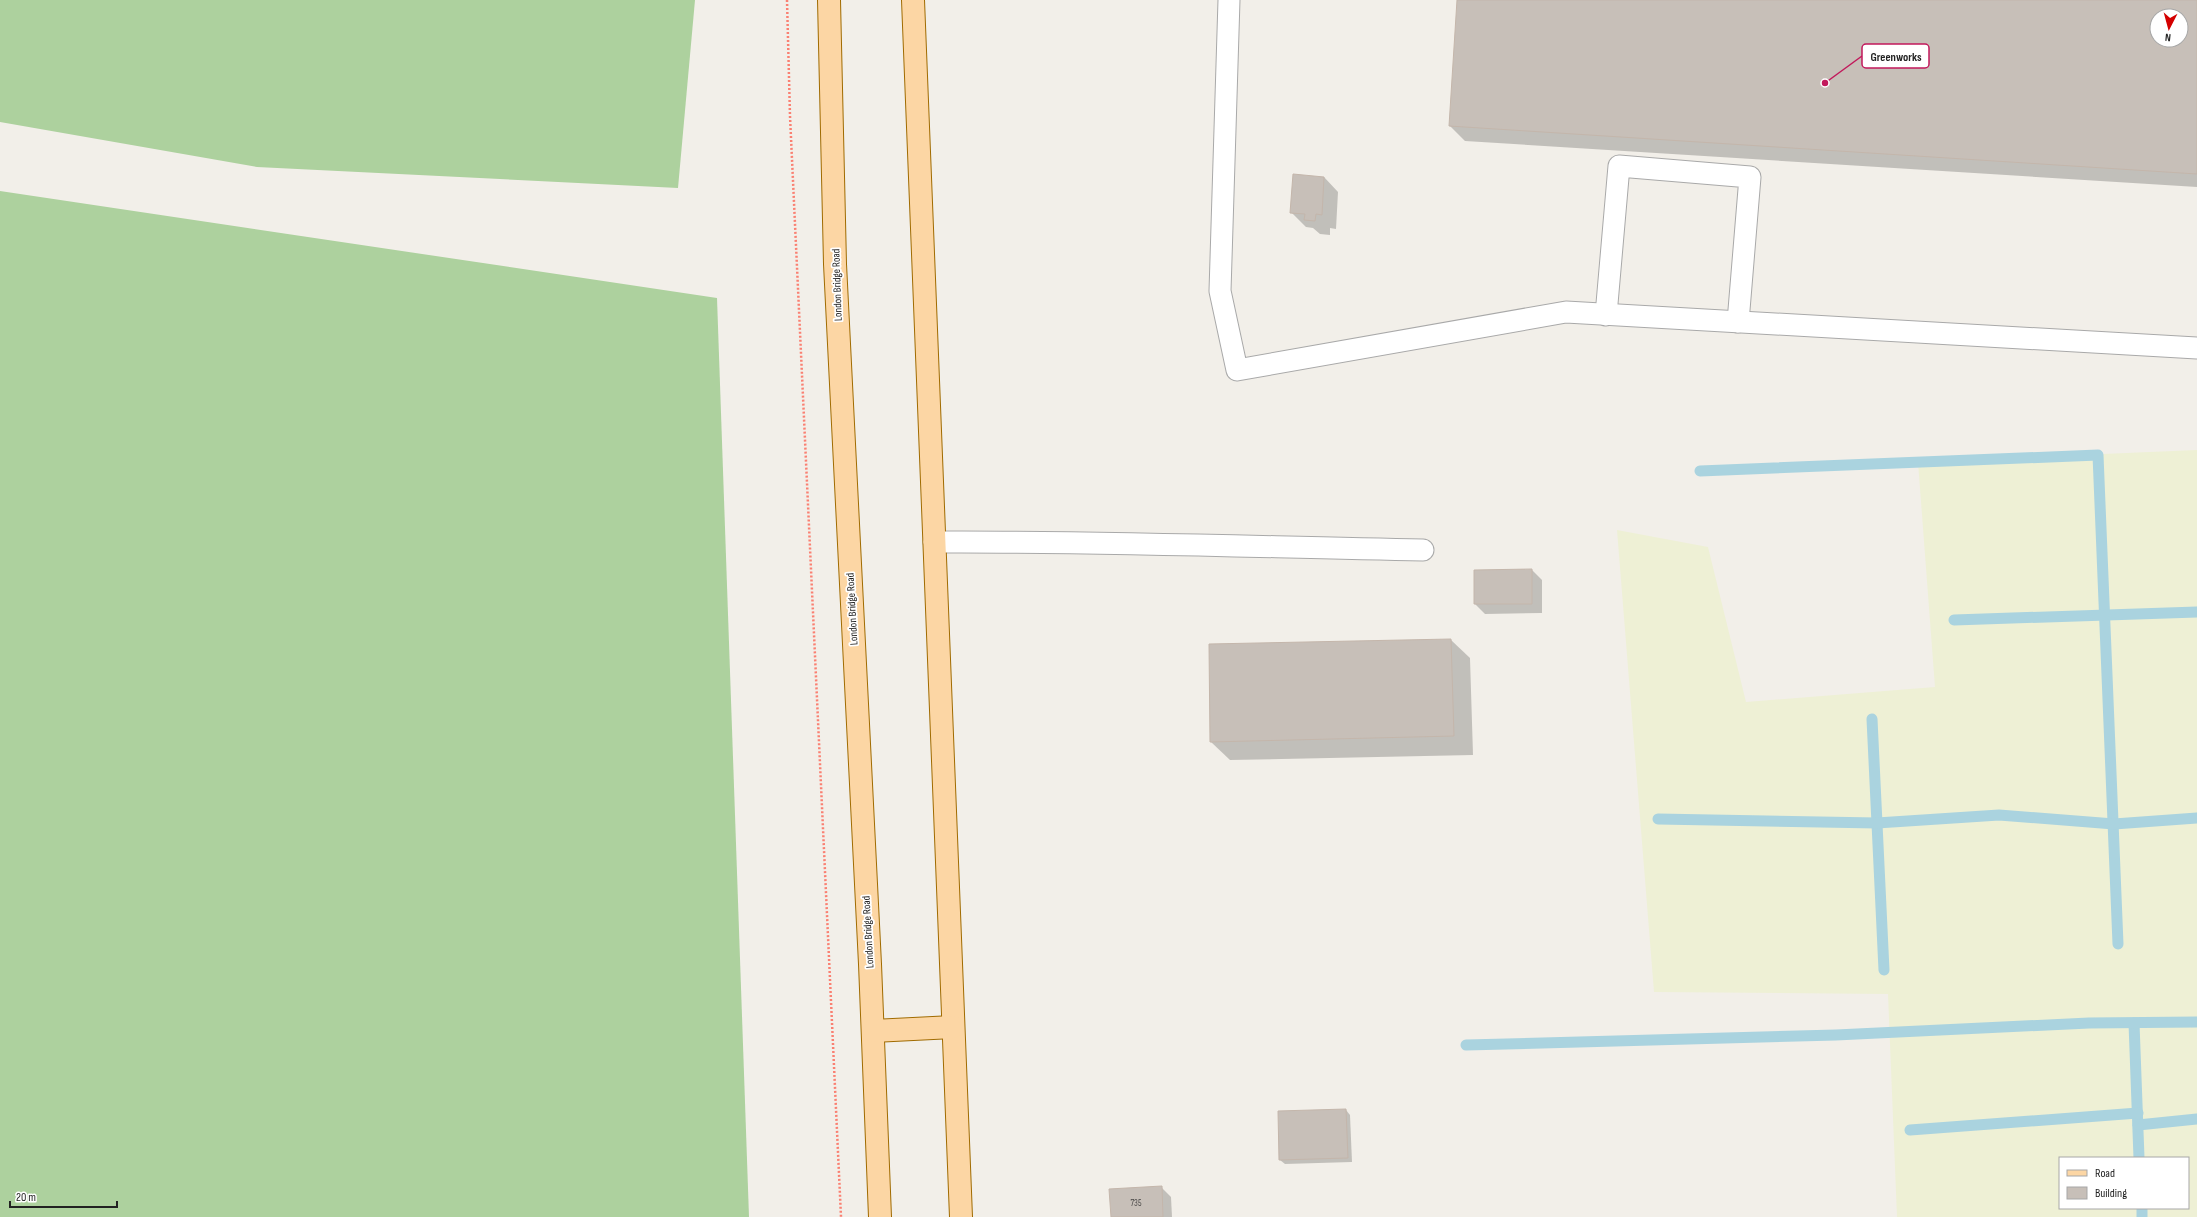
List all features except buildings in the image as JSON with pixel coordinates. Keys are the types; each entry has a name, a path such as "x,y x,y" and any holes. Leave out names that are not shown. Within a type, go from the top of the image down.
{"main road":[{"name":"London Bridge Road","path":"829,0 835,264 873,1031 880,1217"},
{"path":"913,0 961,1217"},
{"path":"873,1031 953,1027"}],"lane":[{"path":"1229,0 1220,291 1237,370 1566,312 2197,348"},
{"path":"1606,315 1619,166 1750,177 1738,322"},
{"path":"934,542 1054,541 1155,545 1423,550"}],"path":[{"path":"787,0 790,124 841,1217"}],"green space":[{"path":"0,0 695,0 678,188 257,167 0,122"},
{"path":"0,191 717,298 749,1217 0,1217"},
{"path":"2197,450 2197,1217 1897,1217 1888,994 1654,992 1617,530 1708,547 1746,702 1935,687 1918,462"}],"waterway":[{"path":"1700,471 2098,455 2118,944"},
{"path":"1954,620 2197,612"},
{"path":"1872,719 1884,970"},
{"path":"1658,819 1877,823 1999,815 2114,824 2197,818"},
{"path":"1466,1045 1836,1035 2089,1023 2197,1022"},
{"path":"2134,1023 2139,1157"},
{"path":"1910,1130 2138,1113"},
{"path":"2138,1125 2197,1119"},
{"path":"2142,1209 2142,1217"}],"place":[{"name":"Greenworks","path":"1825,83"}]}
